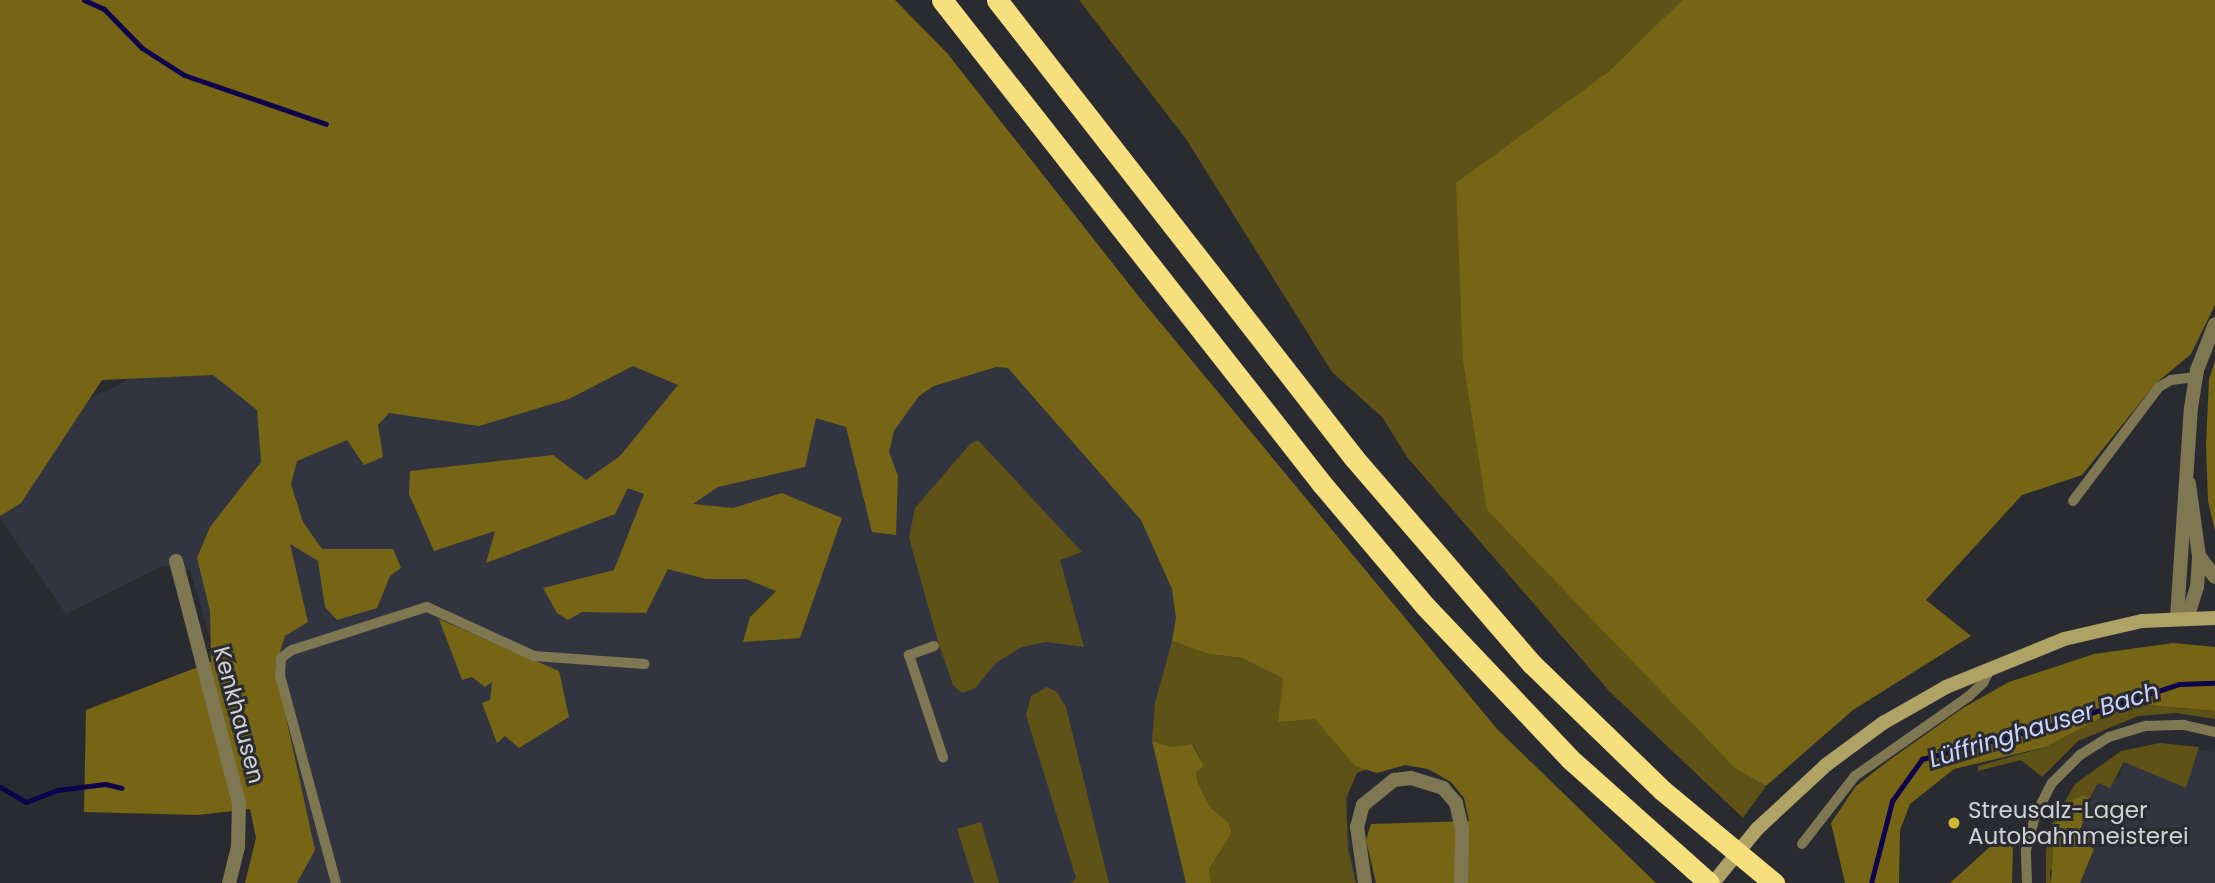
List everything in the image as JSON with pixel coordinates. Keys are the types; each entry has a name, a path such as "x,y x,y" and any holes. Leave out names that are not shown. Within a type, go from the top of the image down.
{"highway":[{"path":"942,0 1322,484 1502,692 1634,820 1711,883"},
{"path":"997,0 1371,478 1532,664 1662,790 1773,883"}],"main road":[{"path":"1711,883 1757,829 1826,765 1894,717 1992,666 2064,639 2183,616 2215,618"}],"street":[{"path":"2183,616 2181,509 2188,479 2196,377 2215,324"},
{"path":"2183,616 2197,587 2199,556 2188,479"},
{"path":"2199,556 2215,578"},
{"name":"Kenkhausen","path":"176,561 239,803 238,847 229,883"},
{"path":"1365,883 1357,827 1363,805 1394,780 1411,778 1443,788 1456,803 1462,829 1461,883"}],"lane":[{"path":"2073,501 2159,387 2171,380 2196,377"},
{"path":"336,883 280,676 281,658 292,650 427,607 534,656 645,664"},
{"path":"934,646 909,655 943,757"},
{"path":"1802,844 1855,776 1968,697 1983,683 1992,666"},
{"path":"2027,883 2026,850 2035,816 2052,783 2080,755 2109,737 2146,726 2184,726 2215,732"}],"shaded area":[{"path":"0,0 895,0 947,53 1140,298 1497,729 1656,883 1376,883 1366,840 1371,824 1469,821 1464,798 1451,782 1428,769 1405,765 1377,773 1355,766 1315,719 1278,722 1283,678 1242,658 1208,654 1172,641 1176,618 1172,589 1141,520 1008,368 996,367 934,386 919,396 894,431 889,452 898,476 896,535 872,532 846,427 816,418 805,467 718,487 693,504 733,508 782,493 842,518 800,638 743,642 750,617 776,591 746,579 706,579 668,569 646,613 582,612 568,620 557,613 543,588 614,570 644,494 628,488 615,514 486,563 495,531 434,551 409,494 410,471 553,455 586,480 620,456 678,385 633,366 569,399 479,426 389,413 378,425 383,457 364,465 347,440 297,461 291,484 303,522 322,549 393,549 401,568 390,576 377,608 337,620 325,607 318,561 290,544 308,622 285,636 275,667 315,850 297,883 245,883 256,838 250,809 197,815 84,812 86,710 211,662 210,611 197,558 210,527 261,462 257,410 213,375 102,380 21,503 0,516"},
{"path":"1079,0 1682,0 1607,73 1736,769 1766,786 1743,818 1610,692 1407,457 1383,418 1332,372 1186,139"},
{"path":"1682,0 2215,0 2215,305 2191,354 2155,384 2082,475 2022,495 1926,600 1971,636 1853,710 1766,786 1736,769 1487,510 1463,360 1456,183 1607,73"},
{"path":"823,93 1355,750 1346,816 1356,883 245,883 256,838 257,795 190,570 162,566 66,614 0,518 0,472 69,407 116,387 156,357"},
{"path":"2215,361 2215,531 2208,501 2206,445 2209,379"},
{"path":"978,440 1082,552 1060,560 1084,647 1046,642 1022,647 997,662 975,688 962,693 953,685 939,645 909,538 915,508 970,444"},
{"path":"439,619 559,671 569,717 519,748 505,736 497,743 482,703 490,700 492,682 485,687 472,677 462,680"},
{"path":"1172,641 1208,654 1242,658 1284,678 1355,766 1371,768 1357,773 1346,798 1348,849 1356,883 1211,883 1209,869 1232,833 1228,822 1210,807 1198,783 1196,773 1204,766 1193,744 1172,747 1152,741 1155,703"},
{"path":"2173,643 2215,647 2215,711 2146,705 2110,713 2046,747 1954,769 1910,804 1900,830 1899,883 1845,883 1831,823 1856,786 1888,761 1963,708 2009,682 2094,654"},
{"path":"1047,687 1057,692 1066,707 1109,883 1071,883 1076,878 1026,715 1031,696"},
{"path":"2145,705 2215,711 2215,719 2176,713 2138,716 2078,741 2042,777 2021,760 1978,771 1978,766 2046,747 2110,713"},
{"path":"1152,741 1172,747 1192,744 1204,766 1196,773 1198,783 1210,807 1228,822 1232,833 1209,869 1211,883 1186,883"},
{"path":"2160,743 2215,752 2215,883 2080,883 2094,850 2080,830 2098,783 2108,773 2118,778 2130,749"},
{"path":"2160,743 2199,747 2186,788 2124,762 2110,788 2098,783 2050,872 2051,883 2046,883 2046,851 2052,824 2075,784 2121,751"},
{"path":"2084,795 2091,802 2080,830 2092,835 2088,845 2094,849 2080,883 2051,883 2055,825 2073,800"},
{"path":"981,822 999,883 974,883 957,829"},
{"path":"2003,835 2013,847 2012,883 1950,883"}],"waterway":[{"path":"84,0 104,9 142,48 184,75 326,124"},
{"name":"Lüffringhauser Bach","path":"1871,883 1892,801 1922,759 2060,723 2179,684 2215,683"},
{"path":"0,787 26,802 57,790 105,784 122,788"}],"place":[{"name":"Streusalz-Lager Autobahnmeisterei","path":"1954,823"}]}
